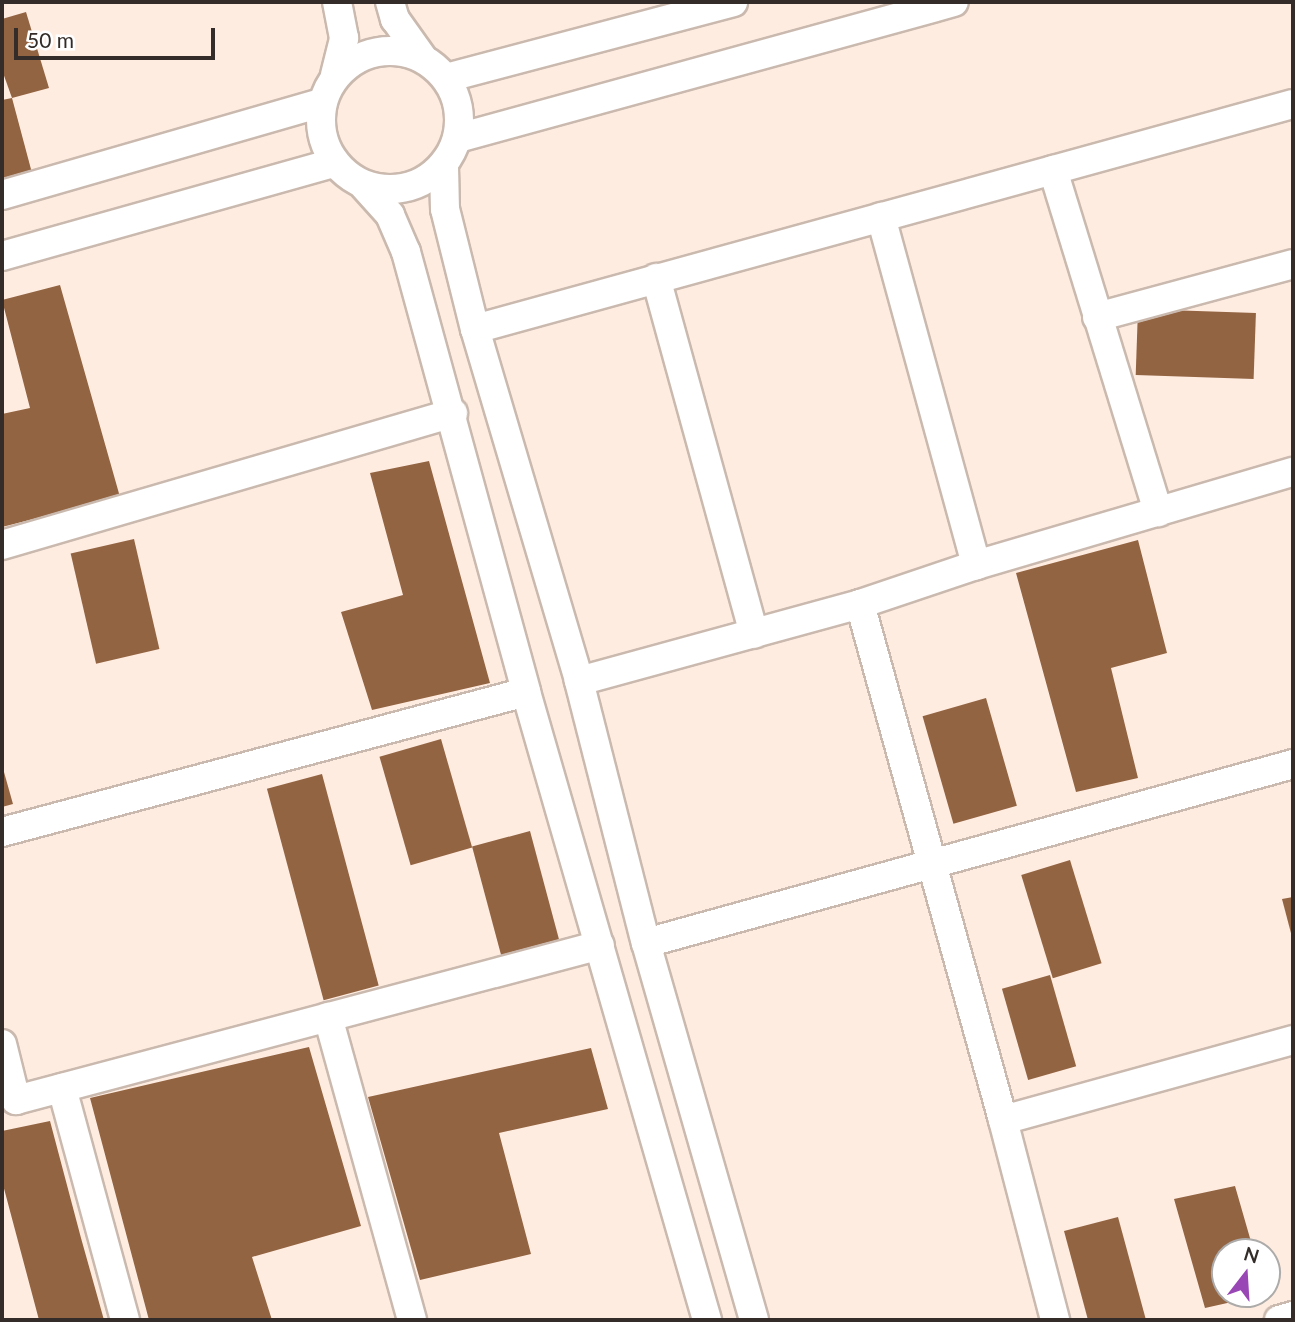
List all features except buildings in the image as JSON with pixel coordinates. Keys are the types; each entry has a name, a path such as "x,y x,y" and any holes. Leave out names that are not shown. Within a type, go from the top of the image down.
{"street":[{"path":"337,2 344,38 335,75 321,103 320,134 333,163 364,186 390,215 399,234 453,413 526,692 707,1320"},
{"path":"364,186 402,188 421,184 444,166 458,138 459,107 446,78 422,57 395,19 390,2"},
{"path":"446,78 733,2"},
{"path":"458,138 954,2"},
{"path":"335,75 360,56 391,50 422,57"},
{"path":"2,195 321,103"},
{"path":"475,329 1293,104"},
{"path":"2,256 333,163"},
{"path":"444,166 445,209 475,329 579,681 646,943 754,1320"},
{"path":"1053,170 1158,512"},
{"path":"881,217 976,565"},
{"path":"1097,317 1293,264"},
{"path":"656,278 754,634"},
{"path":"2,545 453,413"},
{"path":"579,681 860,604 976,565 1293,472"},
{"path":"860,604 929,866 1003,1119 1055,1320"},
{"path":"2,832 526,692"},
{"path":"646,943 1293,764"},
{"path":"2,1044 9,1102 600,945"},
{"path":"328,1017 412,1320"},
{"path":"1003,1119 1293,1040"},
{"path":"62,1087 125,1320"},
{"path":"1279,1320 1293,1316"}]}
